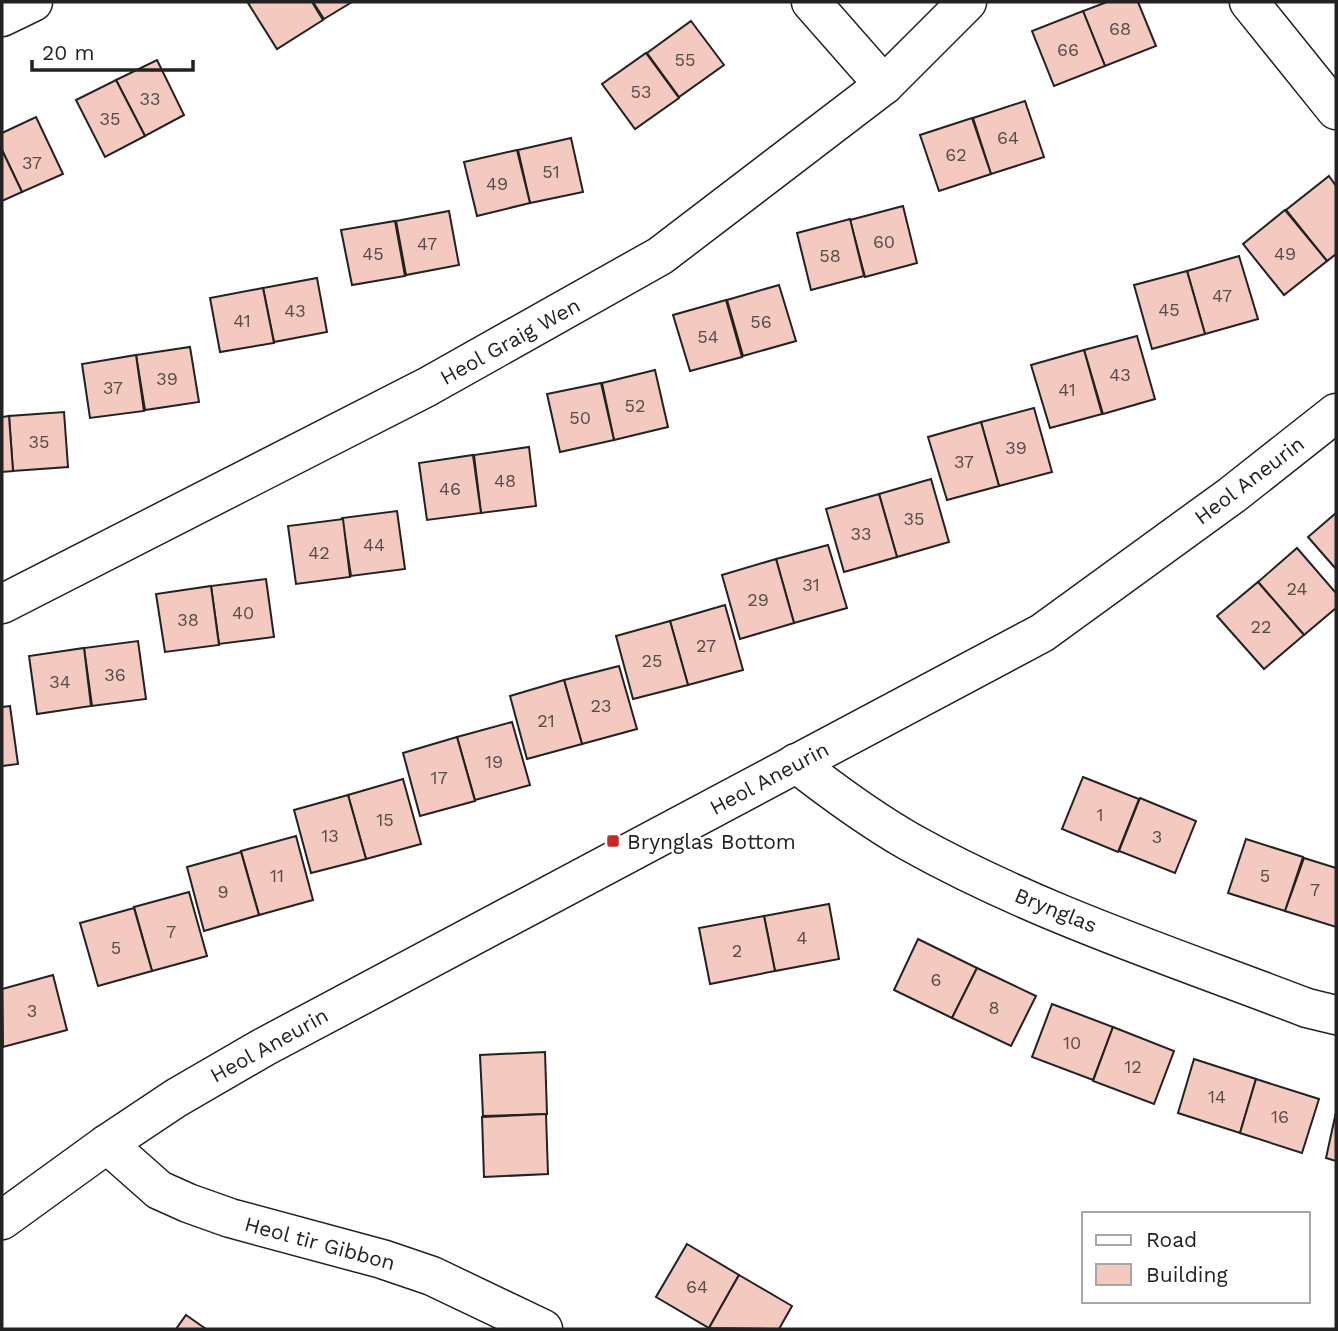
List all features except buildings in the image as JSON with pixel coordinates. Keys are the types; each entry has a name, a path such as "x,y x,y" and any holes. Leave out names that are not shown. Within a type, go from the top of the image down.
{"street":[{"path":"2,17 33,2"},
{"path":"811,2 884,85"},
{"name":"Heol Graig Wen","path":"2,604 427,387 660,257 884,85 967,2"},
{"path":"1249,2 1336,110"},
{"name":"Heol Aneurin","path":"2,1220 176,1098 264,1047 1042,633 1232,495 1336,413"},
{"name":"Brynglas","path":"796,763 848,803 911,842 1029,901 1307,1008 1336,1015"},
{"name":"Heol tir Gibbon","path":"107,1144 159,1190 188,1203 230,1218 382,1259 432,1276 543,1329"}],"place":[{"name":"Brynglas Bottom","path":"613,841"}]}
